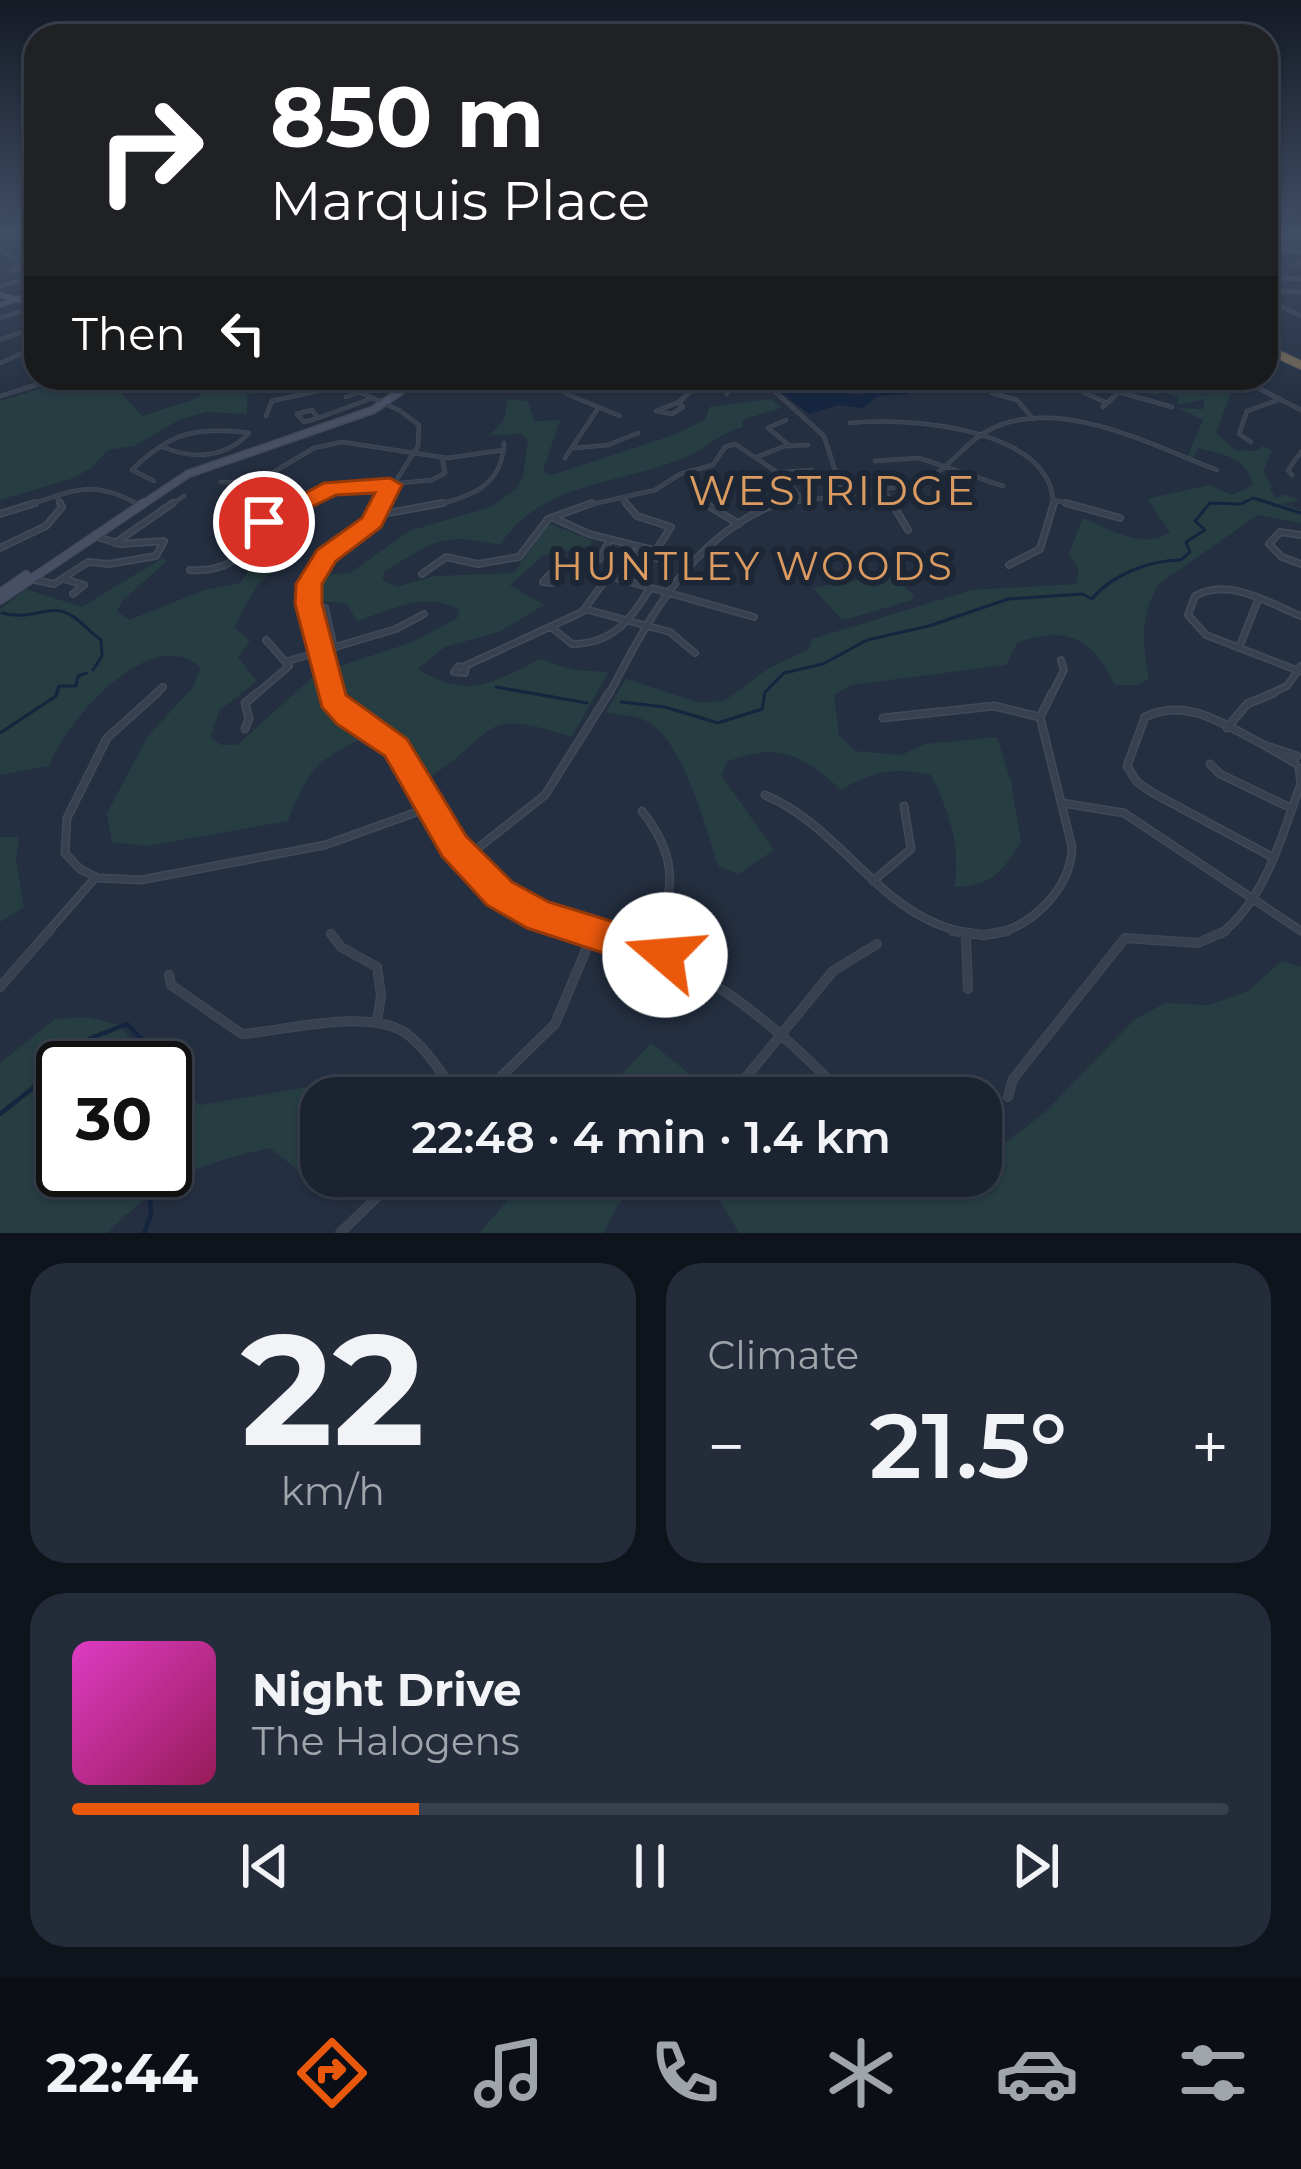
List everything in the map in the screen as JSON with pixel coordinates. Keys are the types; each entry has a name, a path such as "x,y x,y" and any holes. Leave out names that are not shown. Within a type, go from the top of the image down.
{"highway":[{"path":"1278,352 1301,363"}],"street":[{"path":"0,301 24,294"},
{"path":"13,298 24,302"},
{"path":"1278,355 1283,354"},
{"path":"266,416 272,401 322,390"},
{"path":"163,447 192,459 226,453 380,401 398,390"},
{"path":"565,390 620,416"},
{"path":"679,402 692,390"},
{"path":"726,390 727,394"},
{"path":"773,390 824,436 843,494"},
{"path":"1083,390 1105,405 1119,392 1172,407"},
{"path":"1264,390 1301,410"},
{"path":"346,397 358,392 419,425 419,452 390,485 364,531 326,556 310,579 309,604 335,705 396,748 464,859 521,908 650,949 696,971 825,1076"},
{"path":"992,393 1019,401 1033,419"},
{"path":"1251,442 1239,434 1249,408 1281,399"},
{"path":"319,418 380,401"},
{"path":"565,458 575,448 584,421 598,409"},
{"path":"464,859 515,823 552,785 692,560 759,511 801,498 885,491 926,482 948,468 980,436 997,426 1033,419 1086,426 1217,470"},
{"path":"786,421 768,428 790,446"},
{"path":"850,423 931,424 980,436 1035,464 1051,483 1054,500 1042,546 1010,565"},
{"path":"0,597 136,504 226,453 248,432 204,426 149,453 132,470 154,481"},
{"path":"575,448 608,445 638,433"},
{"path":"221,482 244,485 269,480 306,452 334,442 442,458 504,446 496,480 480,493 411,512 377,514"},
{"path":"422,574 446,557 475,564 519,557 534,533 553,518 619,495 655,490 687,472 713,465 725,447 735,445 757,457 801,498"},
{"path":"757,457 808,445"},
{"path":"1292,476 1288,470 1301,452"},
{"path":"875,460 906,455 1003,486"},
{"path":"190,570 215,569 235,560 264,522 315,494 347,485 409,486 442,477 442,458"},
{"path":"757,498 752,489 778,474 812,470"},
{"path":"687,472 701,502 739,524"},
{"path":"0,514 56,495 102,487 136,504"},
{"path":"885,491 908,530"},
{"path":"0,548 57,518 62,507 56,495"},
{"path":"619,495 634,515 670,527 658,547"},
{"path":"115,543 184,496"},
{"path":"1054,500 1120,518"},
{"path":"27,577 136,504"},
{"path":"553,518 580,534 658,547 692,560"},
{"path":"1301,535 1280,532 1269,544 1282,557 1301,564"},
{"path":"27,577 52,584 88,562 109,564 158,555 164,541 115,543 92,535"},
{"path":"564,566 600,559 609,541"},
{"path":"465,667 586,609 627,554 667,561"},
{"path":"609,576 754,617"},
{"path":"64,579 84,585 73,594"},
{"path":"550,627 566,642 588,645 608,638 630,621 650,587"},
{"path":"1227,728 1240,705 1287,688 1300,669 1197,629 1188,616 1199,592 1210,589 1258,600 1301,616"},
{"path":"1239,648 1258,600"},
{"path":"325,608 334,648"},
{"path":"586,609 678,636 695,653"},
{"path":"288,661 396,629 424,614"},
{"path":"266,640 288,661"},
{"path":"765,795 809,816 923,922 966,935 995,935 1026,924 1067,880 1072,847 1040,717 1064,670 1061,660"},
{"path":"245,729 249,718 245,703 287,669 288,661"},
{"path":"164,687 106,738 67,818 65,853 74,866 94,878 141,880 306,853 376,832 431,807"},
{"path":"883,718 979,706 1040,717"},
{"path":"1008,1097 1013,1078 1125,938 1150,934 1201,943 1231,928 1274,858 1301,786 1299,762 1227,728 1182,709 1154,710 1145,717 1127,761 1128,771 1153,793 1274,858"},
{"path":"1210,764 1220,775 1291,808"},
{"path":"1062,803 1124,813 1301,931"},
{"path":"874,881 911,849 904,806"},
{"path":"642,811 666,840 673,864 671,898 650,949"},
{"path":"0,987 94,878"},
{"path":"501,1077 555,1024 593,933"},
{"path":"331,934 340,946 373,960 382,974 376,1022"},
{"path":"966,935 968,988"},
{"path":"746,1077 833,971 877,944"},
{"path":"169,975 171,985 242,1034 376,1022 406,1034 442,1077"},
{"path":"340,1233 377,1197"}],"green space":[{"path":"36,390 119,390 142,416 192,400 206,390 260,390 247,395 247,414 206,412 179,420 134,446 108,450 91,468 71,479 0,500 0,401"},
{"path":"1138,390 1230,390 1216,433 1236,450 1257,451 1262,446 1272,450 1263,472 1272,485 1270,490 1277,499 1282,494 1300,500 1282,504 1301,510 1301,523 1258,515 1159,584 1144,630 1149,679 1137,685 1115,685 1087,647 1052,635 1018,642 1006,665 851,685 834,695 839,735 855,751 901,755 925,744 997,737 1011,782 1021,842 1001,869 978,884 955,887 952,829 931,775 884,772 841,790 801,760 775,753 727,762 721,775 774,850 739,874 718,866 691,785 670,744 644,720 606,712 626,679 700,703 724,701 769,668 809,649 812,639 972,590 1076,584 1079,570 1069,554 1083,518 1138,539 1160,537 1170,532 1147,499 1209,485 1232,495 1253,485 1245,468 1233,458 1198,448 1192,460 1187,458 1203,420 1178,408 1203,409 1205,399 1179,405 1177,397 1161,391 1156,396"},
{"path":"508,399 528,401 534,421 560,420 543,471 552,475 677,434 706,419 709,407 771,399 781,408 742,420 743,427 684,458 559,497 517,524 500,545 463,539 439,542 385,571 382,580 397,587 434,576 514,573 548,523 593,541 590,546 544,555 510,585 544,605 499,632 445,647 418,669 465,686 493,681 540,659 573,670 609,672 571,737 504,724 492,728 430,777 407,742 345,691 337,667 413,642 457,618 459,610 421,602 357,621 346,603 321,601 317,590 321,575 350,573 409,531 491,507 516,489 523,477 528,440 521,434 490,435 504,420"},
{"path":"301,543 256,587 234,627 250,641 238,657 257,681 219,711 211,737 221,745 237,745 315,675 329,711 364,737 315,769 288,821 147,846 112,842 107,813 148,736 193,687 201,668 181,657 159,657 113,683 73,726 49,766 0,775 0,609 26,589 82,607 162,558 167,561 122,601 117,611 129,620 204,590 240,583 251,568"},
{"path":"890,574 914,595 912,600 847,619 840,618 813,588"},
{"path":"0,837 19,837 16,861 24,907 0,922"},
{"path":"1282,961 1301,967 1301,1233 739,1233 715,1197 1002,1197 1002,1146 1045,1112 1134,1020 1165,1003 1209,1005 1248,991"},
{"path":"87,1017 117,1024 132,1041 36,1041 36,1197 149,1197 107,1233 0,1233 0,1063 55,1019"},
{"path":"651,1043 694,1077 619,1077"},
{"path":"300,1088 300,1172 270,1148 192,1172 192,1098 200,1105"},
{"path":"511,1197 625,1197 604,1233 479,1233"}],"water":[{"path":"837,390 860,395 914,390 878,396 863,408 839,405 809,414 780,392"}],"waterway":[{"path":"621,702 665,707 718,723 762,709 765,692 784,673 823,664 867,640 929,626 1008,599 1082,594 1092,599 1132,570 1181,560 1190,552 1186,542 1205,530 1195,521 1210,503 1241,504 1253,498 1301,513"},
{"path":"2,613 71,615 101,640 102,656 93,670"},
{"path":"0,733 56,696 59,686 76,686 78,676 87,673"},
{"path":"496,687 587,703"},
{"path":"89,1041 127,1024 143,1041"},
{"path":"0,1114 36,1084"},
{"path":"144,1233 151,1215 150,1197"}],"district":[{"name":"WESTRIDGE","path":"833,490"},
{"name":"HUNTLEY WOODS","path":"753,566"}],"route":[{"path":"264,522 332,488 390,485 372,522 326,556 309,584 309,604 332,700 347,716 377,731 396,748 454,846 500,893 540,916 665,955"}]}
